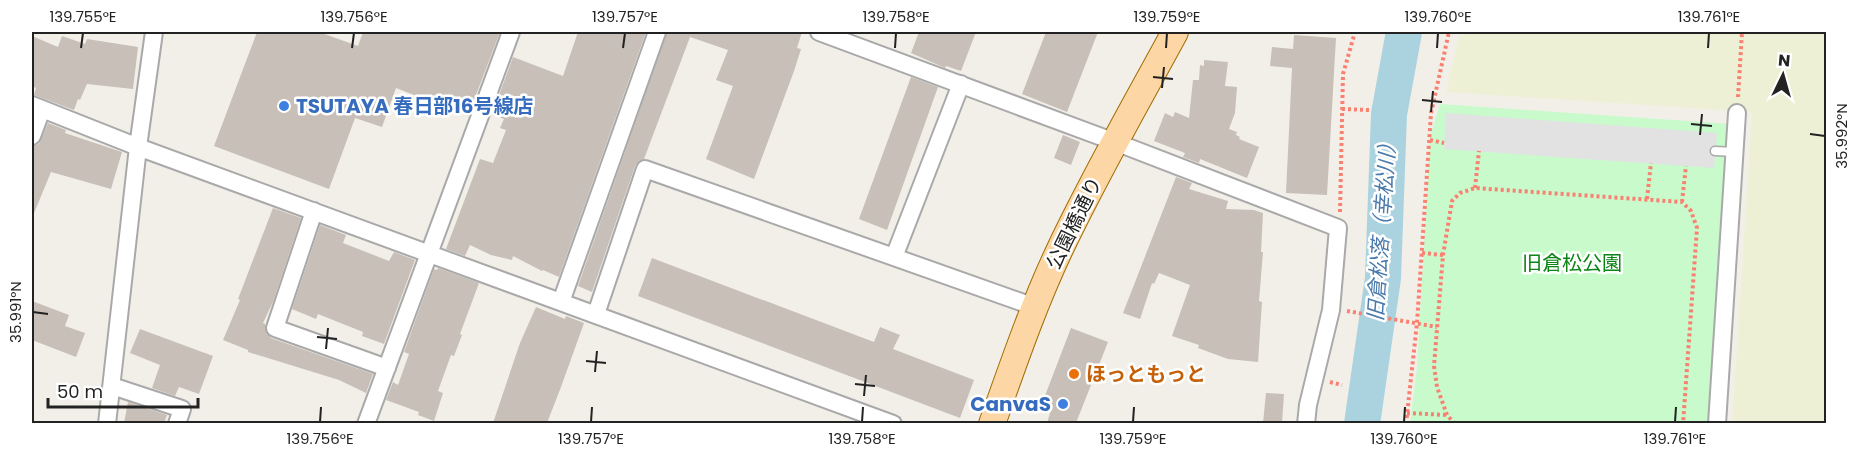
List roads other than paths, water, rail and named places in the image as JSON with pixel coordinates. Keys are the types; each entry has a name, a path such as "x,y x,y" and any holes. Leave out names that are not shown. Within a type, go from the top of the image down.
{"main road":[{"name":"公園橋通り","path":"992,423 1035,307 1059,251 1175,32"}],"street":[{"path":"108,423 138,147 154,32"},
{"path":"366,423 511,32"},
{"path":"561,302 657,32"},
{"path":"819,32 1338,228 1331,310 1308,405 1306,423"},
{"path":"894,257 961,84"},
{"path":"32,136 37,107 138,147 893,423"},
{"path":"1717,423 1737,113"},
{"path":"596,314 645,169 1035,307"},
{"path":"314,211 275,328 387,368"},
{"path":"112,386 182,409 177,423"}],"lane":[{"path":"1715,151 1735,152"}],"waterway":[{"name":"旧倉松落（幸松川）","path":"1362,424 1383,278 1389,114 1404,32"}],"place":[{"name":"TSUTAYA 春日部16号線店","path":"284,106"},
{"name":"ほっともっと","path":"1074,374"},
{"name":"CanvaS","path":"1063,404"}],"park label":[{"name":"旧倉松公園","path":"1572,263"}]}
